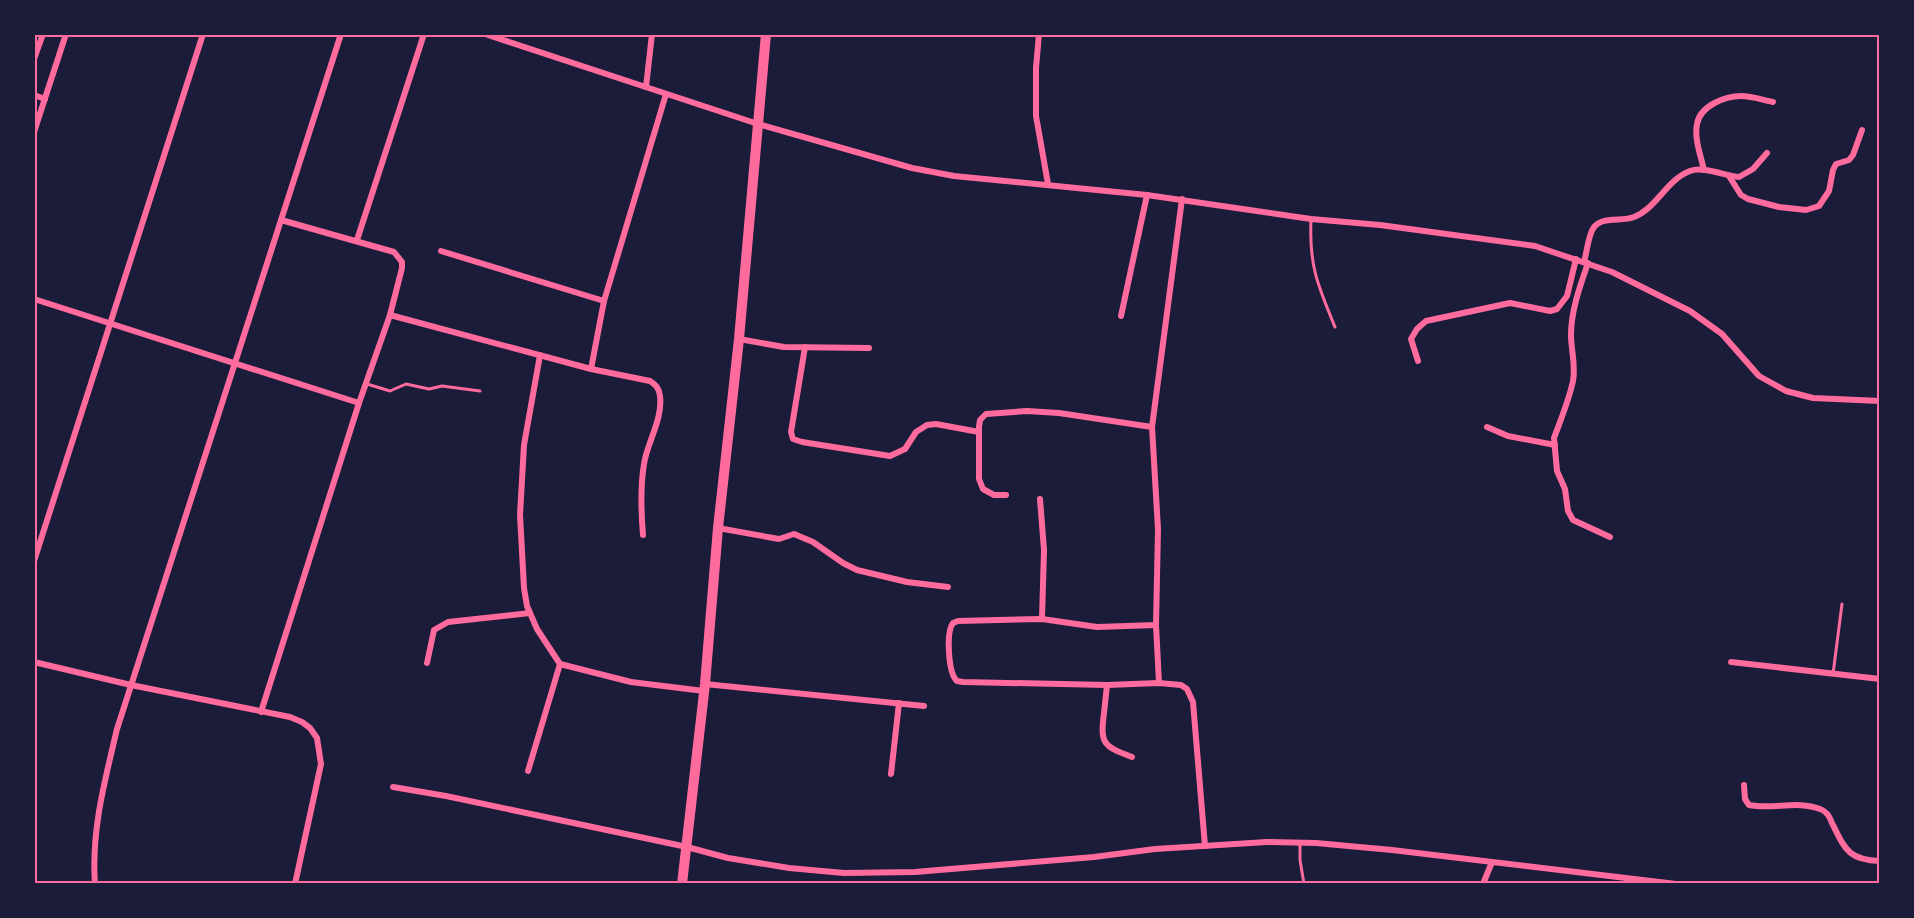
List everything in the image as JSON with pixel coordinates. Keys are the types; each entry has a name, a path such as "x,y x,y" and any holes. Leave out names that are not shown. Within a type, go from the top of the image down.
{"main road":[{"path":"682,884 739,339 766,34"}],"street":[{"path":"34,59 43,34"},
{"path":"34,132 66,34"},
{"path":"34,561 203,34"},
{"path":"95,884 94,845 104,784 117,729 341,34"},
{"path":"357,240 424,34"},
{"path":"485,34 758,124 912,168 954,176 1182,199 1311,219 1380,225 1535,246 1576,259 1654,291 1690,311 1722,334 1759,376 1786,391 1813,398 1880,401"},
{"path":"646,87 652,34"},
{"path":"1039,34 1036,117 1048,184"},
{"path":"591,369 604,301 666,94"},
{"path":"34,95 45,99"},
{"path":"1704,170 1696,139 1697,122 1705,110 1724,99 1742,96 1773,102"},
{"path":"1729,176 1741,195 1748,199 1779,207 1806,210 1819,206 1828,191 1836,164 1849,160 1853,155 1862,130"},
{"path":"1610,537 1573,520 1568,511 1565,489 1557,471 1554,438 1573,381 1571,334 1573,315 1593,228 1599,222 1632,218 1645,211 1678,177 1692,170 1739,177 1753,169 1767,153"},
{"path":"1121,316 1147,195"},
{"path":"1159,683 1156,625 1158,529 1152,427 1182,199"},
{"path":"261,712 359,403 390,315 402,268 402,262 394,252 282,220"},
{"path":"441,251 604,301"},
{"path":"1418,362 1411,339 1426,321 1510,303 1550,311 1557,309 1567,296 1576,259"},
{"path":"34,299 359,403"},
{"path":"390,315 591,369 650,381 657,386 660,407 644,463 640,499 643,535"},
{"path":"739,339 784,347 869,348"},
{"path":"805,347 790,432 794,439 890,456 905,449 916,432 927,425 936,424 979,432"},
{"path":"540,356 524,445 520,515 524,588 530,613 537,629 560,664 631,682 924,706"},
{"path":"1006,495 994,495 983,489 979,479 980,420 986,414 1027,411 1059,413 1152,427"},
{"path":"1487,427 1508,436 1555,445"},
{"path":"1040,499 1044,550 1042,619"},
{"path":"718,528 778,539 794,534 813,542 857,570 907,582 948,587"},
{"path":"427,663 434,630 448,622 530,613"},
{"path":"1156,625 1097,627 1042,619 953,623 949,630 951,672 957,681 963,682 1159,683 1181,685 1187,689 1193,702 1205,846"},
{"path":"34,662 131,685 290,717 310,728 317,738 321,764 295,884"},
{"path":"1731,662 1880,679"},
{"path":"528,771 560,664"},
{"path":"1107,684 1101,735 1106,743 1132,758"},
{"path":"891,774 898,703"},
{"path":"1744,785 1745,799 1749,805 1822,809 1829,816 1845,848 1863,860 1880,861"},
{"path":"393,787 687,847 728,858 789,868 844,873 915,872 1205,846 1300,843 1392,850 1625,881 1676,884"},
{"path":"1483,884 1492,862"}],"lane":[{"path":"1311,219 1310,245 1313,269 1335,327"},
{"path":"366,384 390,392 406,384 429,389 442,386 480,391"},
{"path":"1833,674 1842,604"},
{"path":"1300,843 1304,884"}]}
